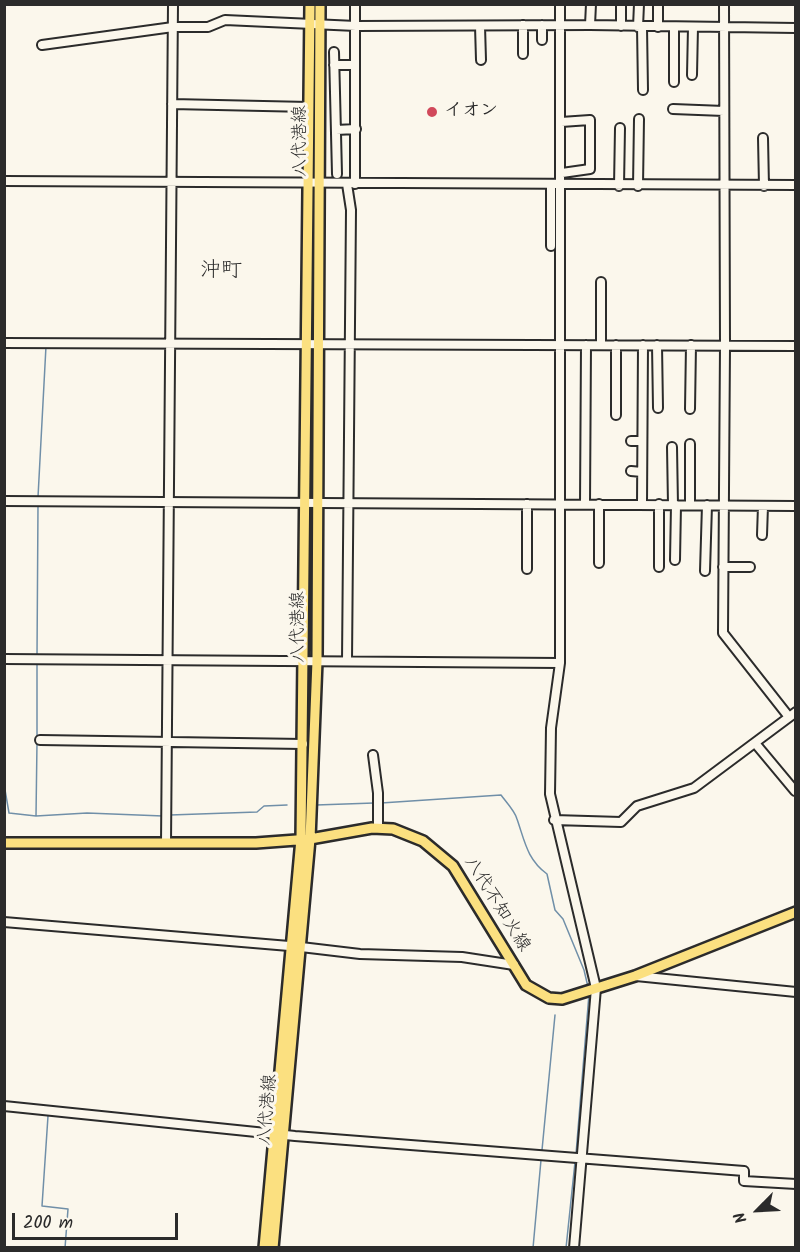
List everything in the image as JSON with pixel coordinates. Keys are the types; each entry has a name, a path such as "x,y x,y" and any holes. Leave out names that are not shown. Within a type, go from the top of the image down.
{"main road":[{"name":"八代港線","path":"310,4 309,107 314,184"},
{"name":"八代港線","path":"273,1248 291,946 306,839 302,661 320,4"},
{"name":"八代港線","path":"264,1248 301,947 317,661 317,503 312,344"},
{"name":"八代不知火線","path":"4,843 166,843 306,839 378,828 393,829 423,841 453,866 526,985 549,998 562,999 635,976 795,912"}],"street":[{"path":"166,843 169,743 173,4"},
{"path":"347,661 348,344 351,184 356,129 355,4"},
{"path":"560,4 562,173 559,345 560,663 551,728 550,794 593,989 578,1158 574,1248"},
{"path":"590,25 591,4"},
{"path":"621,4 621,26"},
{"path":"639,4 643,90"},
{"path":"658,4 658,27"},
{"path":"554,820 621,822 637,806 694,788 792,714 723,633 724,4"},
{"path":"42,45 173,27 208,27 225,20 356,26 590,25 795,28"},
{"path":"542,25 542,40"},
{"path":"480,26 481,60"},
{"path":"523,26 523,54"},
{"path":"674,27 674,82"},
{"path":"692,75 693,27"},
{"path":"334,52 337,174"},
{"path":"334,65 356,65"},
{"path":"172,104 309,107"},
{"path":"673,109 724,111"},
{"path":"638,186 639,119"},
{"path":"561,122 590,120 590,169 562,173"},
{"path":"619,186 620,128"},
{"path":"336,130 356,129"},
{"path":"763,138 764,186"},
{"path":"4,181 171,184 795,185"},
{"path":"551,185 551,246"},
{"path":"600,345 601,282"},
{"path":"4,342 795,346"},
{"path":"585,504 586,345"},
{"path":"616,345 616,415"},
{"path":"642,504 643,345"},
{"path":"657,345 658,408"},
{"path":"690,409 691,345"},
{"path":"631,441 642,441"},
{"path":"690,444 690,505"},
{"path":"672,447 675,560"},
{"path":"631,471 642,472"},
{"path":"4,501 795,506"},
{"path":"527,504 527,569"},
{"path":"599,504 599,563"},
{"path":"658,504 659,567"},
{"path":"705,571 706,505"},
{"path":"762,535 763,506"},
{"path":"723,567 750,567"},
{"path":"4,659 168,662 560,663"},
{"path":"40,740 303,744"},
{"path":"755,743 795,791"},
{"path":"373,755 378,793 378,828"},
{"path":"4,922 360,954 462,957 514,966"},
{"path":"635,976 795,992"},
{"path":"4,1106 279,1134 744,1171 744,1180 795,1184"}],"waterway":[{"path":"38,497 46,346"},
{"path":"37,656 38,505"},
{"path":"37,661 37,737"},
{"path":"36,816 37,742"},
{"path":"4,784 9,813 36,816 87,813 163,816"},
{"path":"381,803 501,795 516,816 531,856 547,874 555,910 563,919 584,970 588,987"},
{"path":"316,805 374,803"},
{"path":"170,815 257,812 264,806 287,805"},
{"path":"576,1154 589,994"},
{"path":"542,1150 555,1015"},
{"path":"48,1116 42,1206 68,1209 65,1248"},
{"path":"533,1248 541,1160"},
{"path":"566,1248 575,1162"}],"place":[{"name":"イオン","path":"432,112"}],"district":[{"name":"沖町","path":"221,272"}]}
